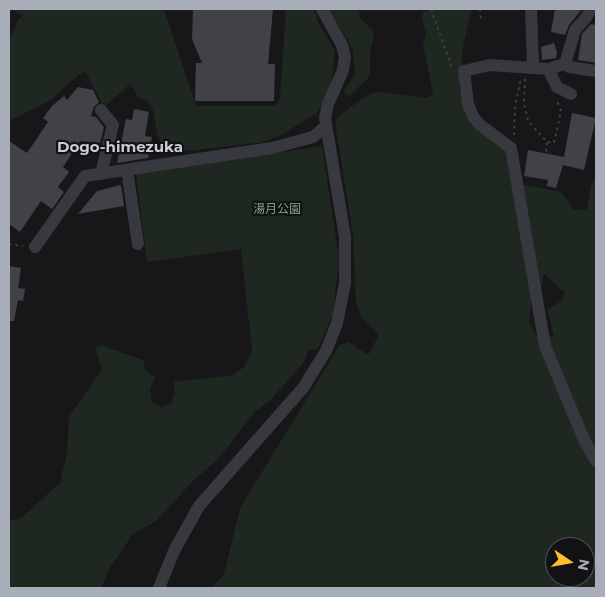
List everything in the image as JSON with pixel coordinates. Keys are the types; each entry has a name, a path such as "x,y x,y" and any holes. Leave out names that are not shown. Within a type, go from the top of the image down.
{"street":[{"path":"159,588 174,551 199,506 303,388 317,369 332,338 345,283 345,237 326,126 328,104 343,70 345,57 342,45 322,9"},
{"path":"529,67 531,9"},
{"path":"565,64 574,30 586,19 591,9"},
{"path":"596,71 569,67 565,64 548,69 490,65 464,71 468,104 473,116 479,124 511,148 545,346 585,442 596,461"},
{"path":"548,69 557,87 571,94"},
{"path":"101,110 112,125 101,174"},
{"path":"35,247 85,176 281,146 313,136 326,126"},
{"path":"127,170 138,244"}],"path":[{"path":"431,9 451,67 464,71"},
{"path":"480,9 481,21"},
{"path":"529,67 524,103 528,121 547,142 554,144 561,111 553,94"},
{"path":"511,148 514,140 518,92 529,67"},
{"path":"546,154 547,142"}],"green space":[{"path":"11,9 164,9 196,106 275,106 280,99 286,9 314,9 318,22 335,51 331,86 325,102 316,113 280,136 262,142 189,151 165,149 157,134 153,110 148,101 139,98 130,84 104,107 85,71 51,100 9,121 9,41 18,20 23,15"},
{"path":"329,9 360,9 359,17 372,29 374,36 370,51 370,72 368,78 350,95 346,95 344,91 355,74 353,50"},
{"path":"436,9 472,9 464,41 459,86 463,105 508,153 516,183 561,192 574,210 587,209 591,186 596,176 596,588 207,588 213,587 224,574 240,508 339,346 349,342 368,355 379,335 361,317 356,301 353,234 335,123 339,116 367,95 377,92 428,98 433,93 423,45 426,33 422,17 424,11","holes":["544,274 565,293 560,302 547,309 554,336 540,341 529,323 531,301 542,285"]},
{"name":"湯月公園","path":"322,146 339,258 333,313 318,349 308,350 305,360 294,374 270,400 255,412 218,459 194,480 156,521 133,534 110,567 101,588 9,588 9,520 20,519 60,483 67,453 69,417 102,369 95,348 101,345 143,360 146,371 155,377 150,390 152,402 162,408 171,403 175,393 174,382 233,375 244,367 252,350 241,249 147,262 136,174"}],"building":[{"path":"193,9 273,9 268,64 275,64 274,101 195,101 196,63 202,63 192,39"},
{"path":"555,9 582,9 569,25 565,35 551,32"},
{"path":"591,24 596,25 596,63 578,60 582,34"},
{"path":"554,43 557,52 556,58 542,60 541,47"},
{"path":"78,87 93,90 99,102 94,107 91,116 96,117 104,127 100,143 80,141 63,167 69,172 58,187 64,192 52,209 41,201 20,232 9,224 9,141 27,153 48,122 43,118 52,106 64,96 67,100"},
{"path":"134,109 149,112 145,136 152,137 148,158 117,163 126,119 132,120"},
{"path":"572,113 596,118 584,170 563,165 556,188 547,186 548,180 524,176 528,150 564,157"},
{"path":"121,185 124,206 78,214 97,191"},
{"path":"9,266 21,268 18,288 25,289 23,301 18,300 14,321 9,321"}],"district":[{"name":"Dogo-himezuka","path":"120,148"}]}
